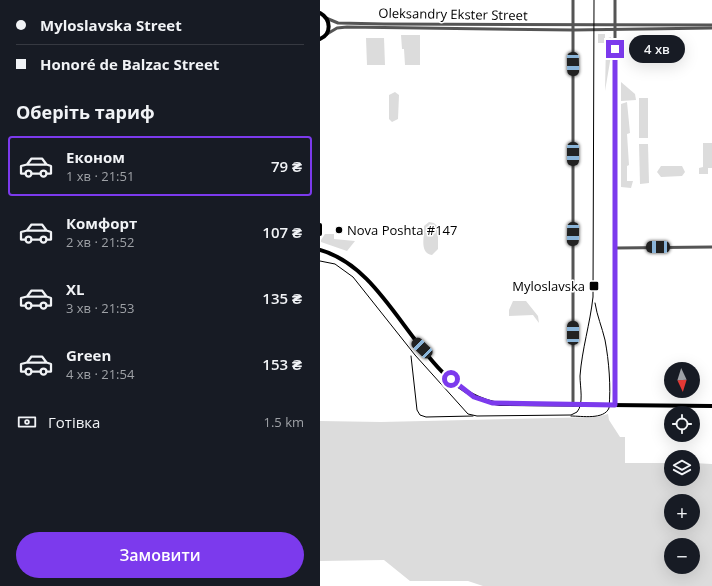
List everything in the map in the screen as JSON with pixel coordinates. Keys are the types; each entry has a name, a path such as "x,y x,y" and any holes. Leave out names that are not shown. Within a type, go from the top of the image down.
{"main road":[{"path":"320,42 329,26 322,14"},
{"path":"320,225 320,234"},
{"path":"320,250 343,258 361,272 416,341 454,382 468,393 482,400 500,404 712,406"}],"street":[{"path":"573,0 573,405"},
{"path":"615,0 615,405"},
{"name":"Oleksandry Ekster Street","path":"322,14 338,23 573,28"},
{"path":"581,27 614,24 712,25"},
{"name":"Oleksandry Ekster Street","path":"323,37 337,28 347,27 581,27"},
{"path":"581,27 614,29 712,28"},
{"path":"616,248 712,248"}],"shaded area":[{"path":"598,34 605,34 605,39 611,37 610,44 613,44 605,91 606,43 598,43"},
{"path":"401,35 420,35 420,65 405,65"},
{"path":"366,38 384,38 385,65 367,65"},
{"path":"621,82 635,94 636,100 621,101"},
{"path":"395,92 399,95 398,119 392,122 389,119 389,95"},
{"path":"639,98 648,98 648,138 639,138"},
{"path":"627,102 630,133 627,134 629,165 627,166 627,181 633,181 631,188 621,187 621,104"},
{"path":"703,143 712,143 712,168 708,168 708,174 699,174 699,168 703,167"},
{"path":"639,144 648,144 649,183 640,184"},
{"path":"661,166 682,166 685,172 682,176 661,177 657,172"},
{"path":"429,222 434,223 438,227 438,249 432,255 428,254 424,249 424,226"},
{"path":"325,234 334,234 334,239 355,241 347,251 321,242"},
{"path":"513,301 526,301 538,316 539,323 533,315 509,316 509,310"},
{"path":"608,414 609,420 620,437 625,437 625,463 664,463 664,486 700,486 700,463 712,464 712,586 483,586 468,581 410,581 384,560 320,561 320,421 381,422 597,417"}],"tram line":[{"path":"320,261 335,264 353,277 415,355 468,414 477,416 571,415 577,412 581,400 581,366 593,297 594,0"},
{"path":"571,416 598,416 606,412 609,408 610,383 608,357 595,303"},
{"path":"411,356 417,410 420,415 426,417 473,416"}],"place":[{"name":"Nova Poshta #147","path":"339,230"},
{"name":"Myloslavska","path":"594,286"}],"route":[{"path":"451,379 474,397 492,403 615,405 615,49"}]}
